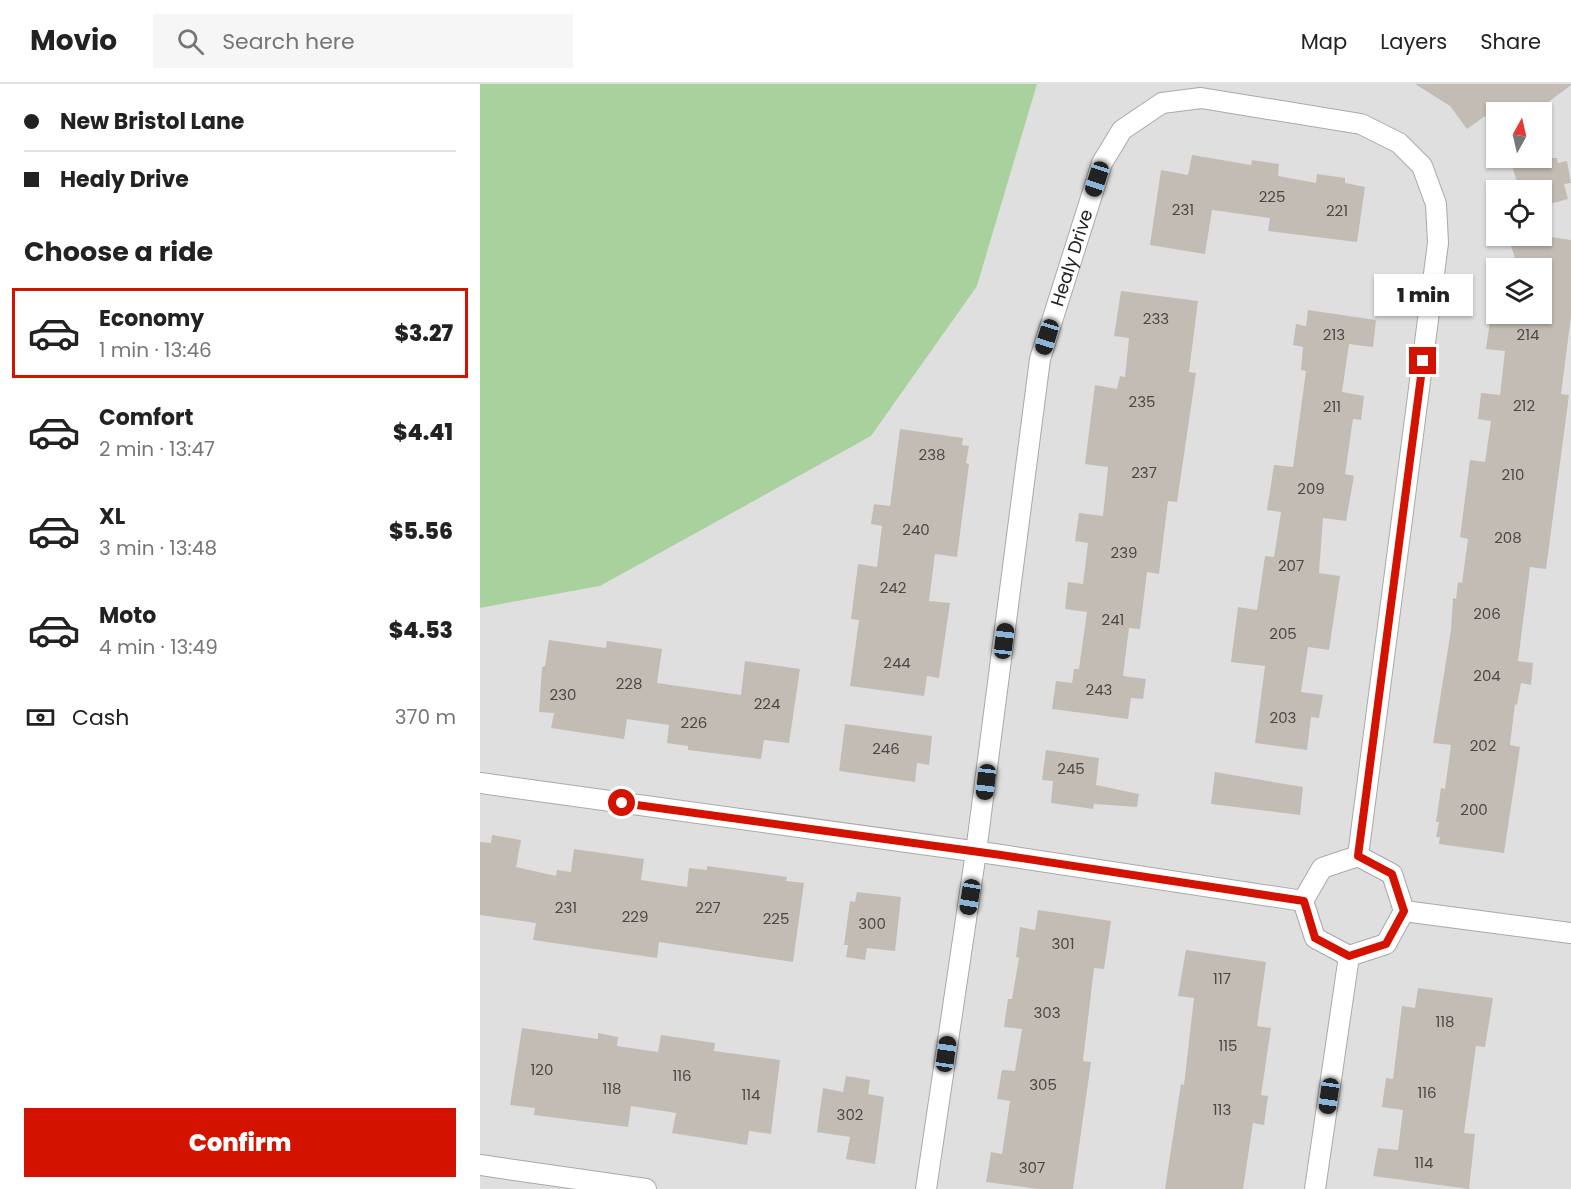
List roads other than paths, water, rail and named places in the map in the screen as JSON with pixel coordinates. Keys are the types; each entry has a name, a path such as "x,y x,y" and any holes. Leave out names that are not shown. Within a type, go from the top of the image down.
{"street":[{"name":"Healy Drive","path":"926,1189 976,852 1040,359 1102,164 1122,130 1162,103 1201,98 1361,124 1399,143 1422,166 1436,204 1438,243 1358,856"},
{"path":"480,783 976,852 1304,901"},
{"path":"1358,856 1392,874 1404,911 1386,944 1349,956 1315,938 1304,901 1322,868 1358,856"},
{"path":"1404,911 1571,933"},
{"path":"1316,1189 1349,956"},
{"path":"480,1165 646,1189"}]}
